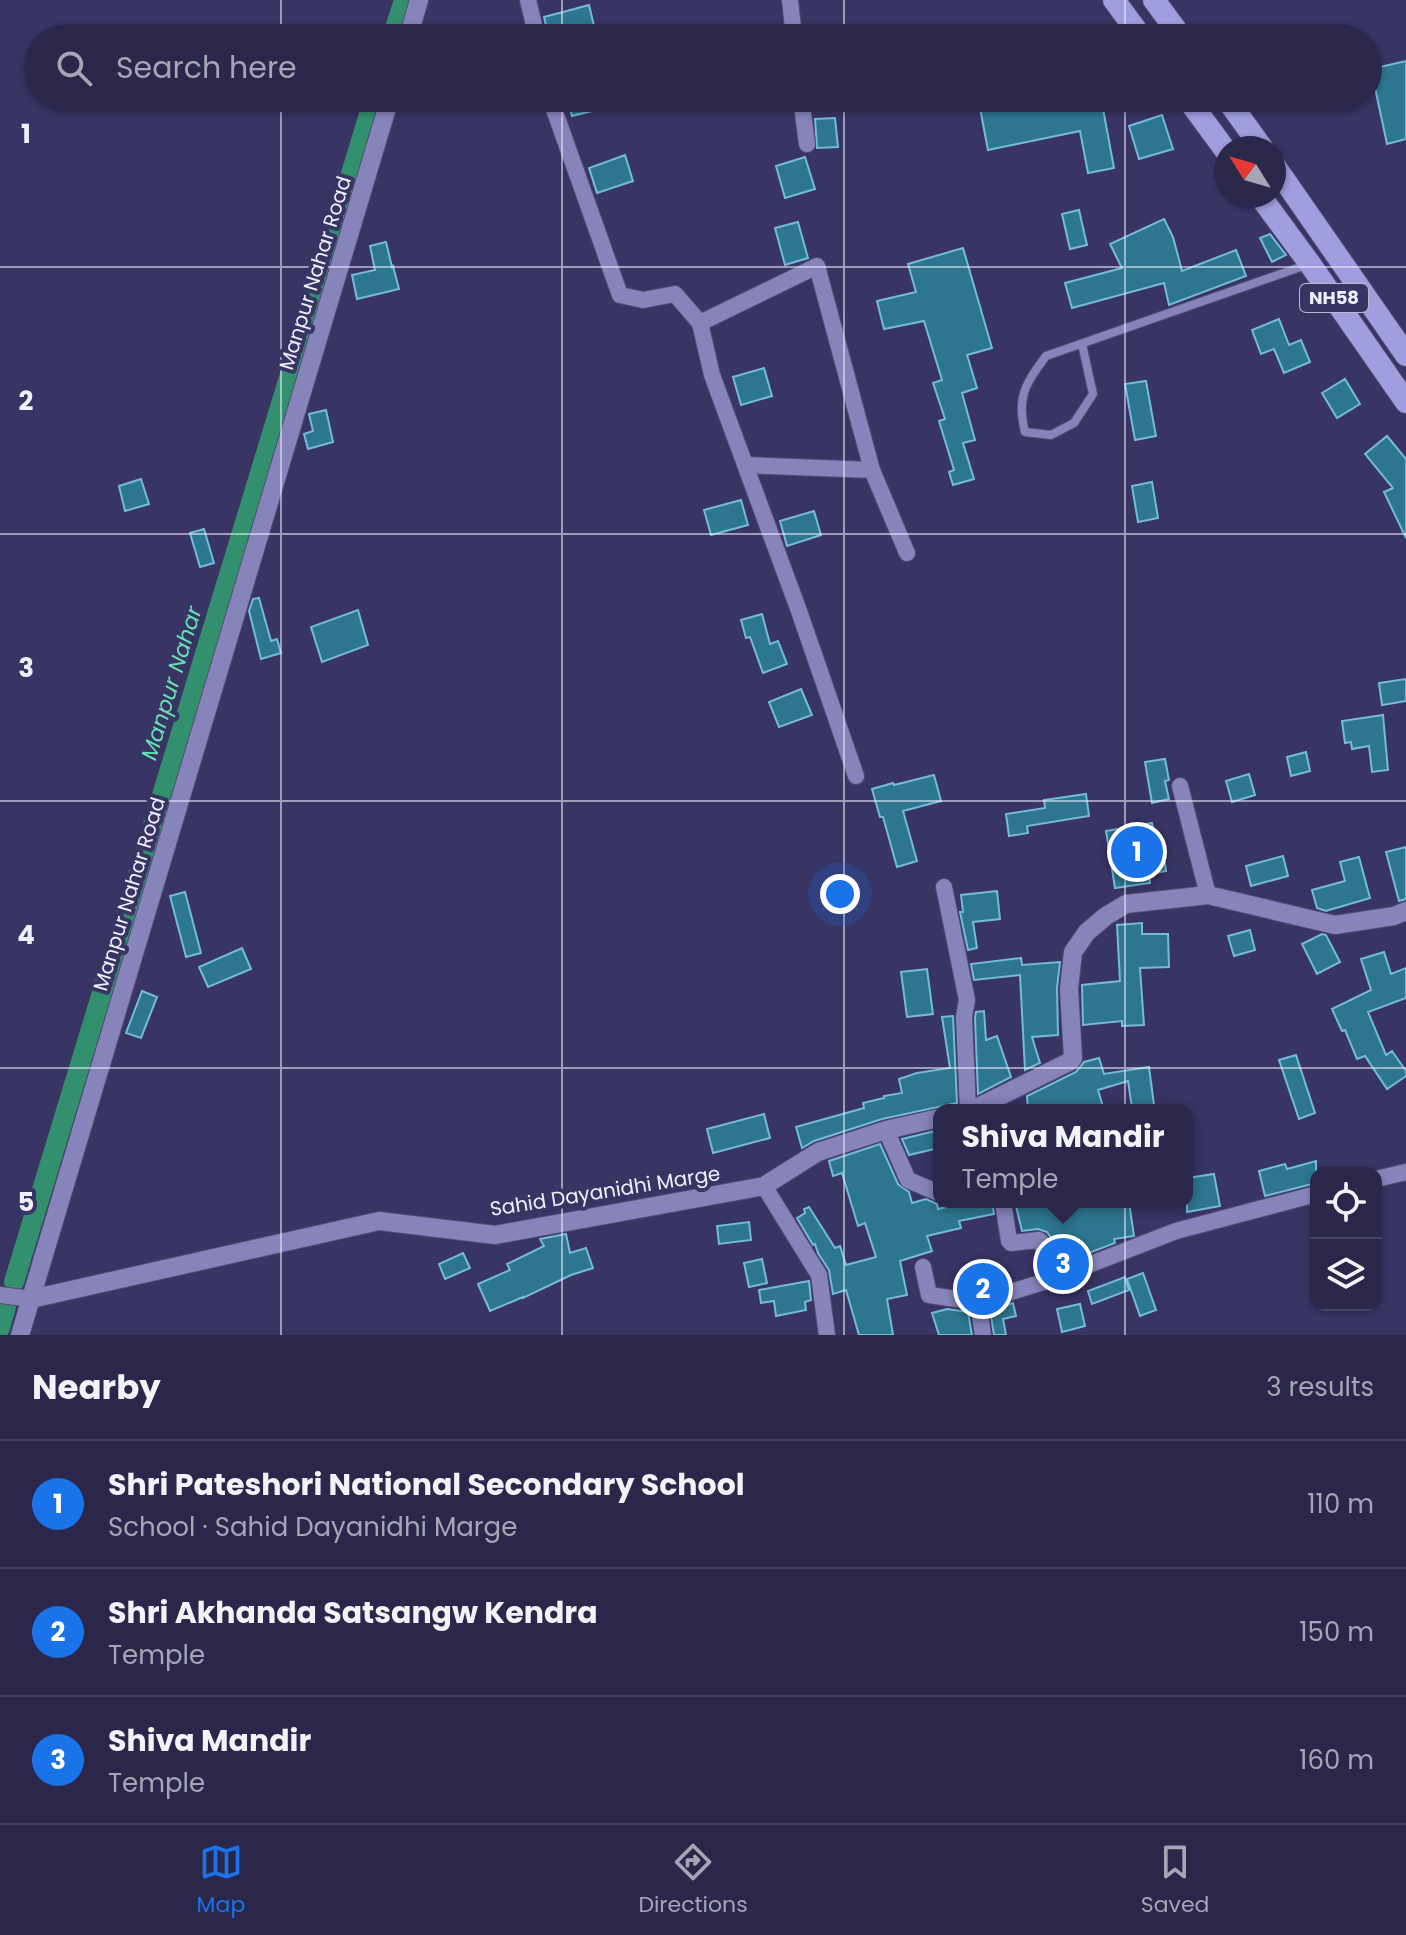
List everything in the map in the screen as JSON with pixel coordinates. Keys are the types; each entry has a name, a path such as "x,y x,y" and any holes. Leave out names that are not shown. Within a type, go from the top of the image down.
{"highway":[{"path":"1114,0 1132,24"},
{"path":"1154,0 1172,24"},
{"path":"1197,112 1215,136"},
{"path":"1236,112 1253,136"},
{"name":"NH58","path":"1286,182 1406,355"},
{"name":"NH58","path":"1269,208 1406,402"}],"street":[{"path":"412,24 419,0"},
{"path":"528,0 534,24"},
{"path":"790,0 793,24"},
{"name":"Manpur Nahar Road","path":"20,1335 386,112"},
{"path":"555,112 620,295 643,300 675,294 700,323 712,375 856,776"},
{"path":"803,112 807,144"},
{"path":"700,323 817,266 872,470 907,553"},
{"path":"746,465 872,470"},
{"path":"1180,786 1208,895"},
{"path":"944,887 967,1000 964,1017 976,1104"},
{"path":"987,1104 1071,1061 1069,989 1073,952 1087,932 1126,904 1208,895 1335,925 1394,916 1406,911"},
{"name":"Sahid Dayanidhi Marge","path":"31,1299 379,1221 495,1235 764,1186 818,1152 886,1130 933,1119"},
{"path":"886,1130 908,1180 933,1190"},
{"path":"1382,1178 1406,1172"},
{"path":"764,1186 819,1275 827,1335"},
{"path":"923,1267 929,1295 978,1302 1050,1280 1176,1231 1310,1196"},
{"path":"1004,1208 1009,1241 1039,1240 1050,1280"},
{"path":"0,1295 31,1299"},
{"path":"978,1302 983,1335"}],"lane":[{"path":"1082,344 1093,394 1074,423 1051,435 1025,432 1020,413 1026,383 1046,356 1310,264"}],"building":[{"path":"589,5 594,24 546,24 544,17"},
{"path":"1406,61 1406,139 1387,144 1380,112 1382,66"},
{"path":"981,112 1104,112 1114,168 1088,173 1080,131 988,150"},
{"path":"1162,115 1173,149 1139,159 1129,126"},
{"path":"835,118 838,147 817,148 815,119"},
{"path":"625,155 633,181 597,193 589,168"},
{"path":"805,157 815,189 785,198 776,166"},
{"path":"1079,210 1087,245 1070,249 1062,214"},
{"path":"1164,219 1173,237 1182,271 1236,250 1246,276 1169,305 1164,283 1072,308 1065,283 1122,268 1110,244"},
{"path":"798,222 808,258 785,265 775,228"},
{"path":"1270,234 1286,255 1272,262 1260,238"},
{"path":"386,242 399,289 357,299 352,275 375,270 370,246"},
{"path":"963,248 992,348 967,355 977,388 962,393 975,440 963,443 974,479 953,485 949,472 954,470 939,421 945,419 933,383 942,380 924,321 884,329 877,301 916,292 908,264"},
{"path":"1279,319 1289,345 1301,340 1310,362 1284,373 1274,349 1261,354 1252,330"},
{"path":"764,368 772,396 741,405 733,377"},
{"path":"1345,379 1360,404 1337,418 1322,393"},
{"path":"1146,381 1156,436 1135,440 1125,384"},
{"path":"326,410 333,442 308,449 304,434 313,431 309,414"},
{"path":"1387,436 1406,459 1406,538 1384,492 1393,488 1365,454"},
{"path":"141,479 149,504 125,511 119,486"},
{"path":"1152,482 1158,518 1138,522 1132,486"},
{"path":"741,500 748,525 711,535 704,510"},
{"path":"814,511 821,535 787,546 780,521"},
{"path":"204,529 214,563 200,567 190,533"},
{"path":"259,598 271,641 277,639 281,653 261,659 249,611 253,599"},
{"path":"358,610 368,645 322,662 311,627"},
{"path":"762,614 770,644 778,641 787,664 763,673 741,620"},
{"path":"1406,679 1406,701 1382,705 1379,683"},
{"path":"801,689 812,715 779,727 769,702"},
{"path":"1383,715 1388,770 1372,772 1369,746 1352,749 1351,742 1345,743 1342,721"},
{"path":"1306,752 1310,771 1291,776 1287,757"},
{"path":"1165,759 1169,799 1152,803 1145,762"},
{"path":"1249,774 1255,795 1232,802 1226,781"},
{"path":"934,775 941,801 903,811 917,861 897,867 872,789"},
{"path":"1086,794 1089,816 1027,826 1028,833 1009,836 1006,814 1045,808 1044,800"},
{"path":"1152,823 1157,849 1163,848 1166,871 1149,874 1150,883 1115,888 1106,831"},
{"path":"1406,847 1406,899 1399,901 1386,852"},
{"path":"1283,856 1288,876 1251,886 1246,866"},
{"path":"1359,857 1370,898 1326,911 1317,908 1312,890 1345,881 1340,862"},
{"path":"997,891 1000,919 973,922 977,948 968,950 960,912 963,912 961,895"},
{"path":"185,892 201,953 186,957 170,896"},
{"path":"1142,923 1142,934 1168,934 1169,967 1140,968 1144,1025 1122,1026 1122,1021 1083,1025 1082,985 1120,981 1117,925"},
{"path":"1250,930 1255,950 1234,956 1228,936"},
{"path":"1326,935 1340,962 1317,974 1302,944"},
{"path":"242,948 251,969 208,987 199,967"},
{"path":"1384,952 1391,974 1406,968 1406,998 1368,1012 1386,1055 1392,1051 1406,1071 1406,1076 1387,1089 1365,1056 1357,1059 1332,1009 1371,990 1361,959"},
{"path":"1021,958 1022,965 1060,962 1058,1035 1032,1037 1040,1063 1025,1070 1020,975 974,980 971,964"},
{"path":"927,969 933,1014 907,1017 901,972"},
{"path":"142,991 157,997 141,1038 126,1033"},
{"path":"984,1011 986,1040 997,1036 1011,1077 978,1094 975,1018 976,1012"},
{"path":"953,1016 957,1103 933,1104 933,1108 882,1119 814,1141 802,1148 796,1127 864,1108 863,1103 902,1093 899,1079 950,1068 942,1017"},
{"path":"1296,1055 1315,1113 1299,1119 1279,1060"},
{"path":"1099,1058 1104,1074 1149,1067 1154,1104 1131,1104 1128,1081 1098,1090 1102,1104 1028,1104 1027,1096 1076,1072 1084,1062"},
{"path":"764,1114 770,1138 713,1153 707,1129"},
{"path":"933,1131 933,1149 909,1155 902,1139"},
{"path":"880,1144 898,1184 909,1192 912,1203 926,1199 933,1202 933,1208 938,1209 993,1208 994,1214 959,1221 961,1228 927,1236 932,1251 900,1261 907,1295 887,1299 893,1335 859,1335 846,1290 833,1294 829,1270 797,1218 809,1207 835,1248 840,1246 846,1265 876,1257 865,1223 858,1226 842,1173 833,1176 829,1161"},
{"path":"1316,1161 1316,1167 1310,1167 1310,1185 1265,1196 1259,1171 1285,1164 1287,1169"},
{"path":"1214,1174 1220,1206 1187,1212 1187,1208 1193,1208 1193,1177"},
{"path":"1016,1208 1130,1208 1134,1236 1114,1239 1115,1243 1058,1265 1053,1241 1047,1232 1038,1229 1022,1231"},
{"path":"749,1222 751,1240 719,1244 717,1226"},
{"path":"566,1234 570,1253 586,1248 593,1268 490,1311 478,1284 510,1270 507,1264 544,1246 540,1239"},
{"path":"463,1253 470,1268 445,1279 439,1264"},
{"path":"762,1259 767,1283 749,1287 744,1263"},
{"path":"1143,1273 1156,1310 1140,1316 1127,1279"},
{"path":"1125,1277 1129,1290 1092,1304 1088,1291"},
{"path":"809,1281 811,1300 805,1302 806,1310 776,1316 774,1301 761,1303 759,1290"},
{"path":"1013,1303 1016,1316 1003,1319 1006,1335 994,1335 990,1310"},
{"path":"1080,1304 1085,1326 1062,1332 1057,1309"},
{"path":"947,1309 968,1312 972,1335 939,1335 932,1313"}],"waterway":[{"name":"Manpur Nahar","path":"396,24 404,0"},
{"name":"Manpur Nahar","path":"14,1282 370,112"},
{"name":"Manpur Nahar","path":"0,1328 6,1307"}],"place":[{"name":"Shri Pateshori National Secondary School","path":"1137,852"},
{"name":"Shiva Mandir","path":"1063,1264"},
{"name":"Shri Akhanda Satsangw Kendra","path":"983,1289"}]}
